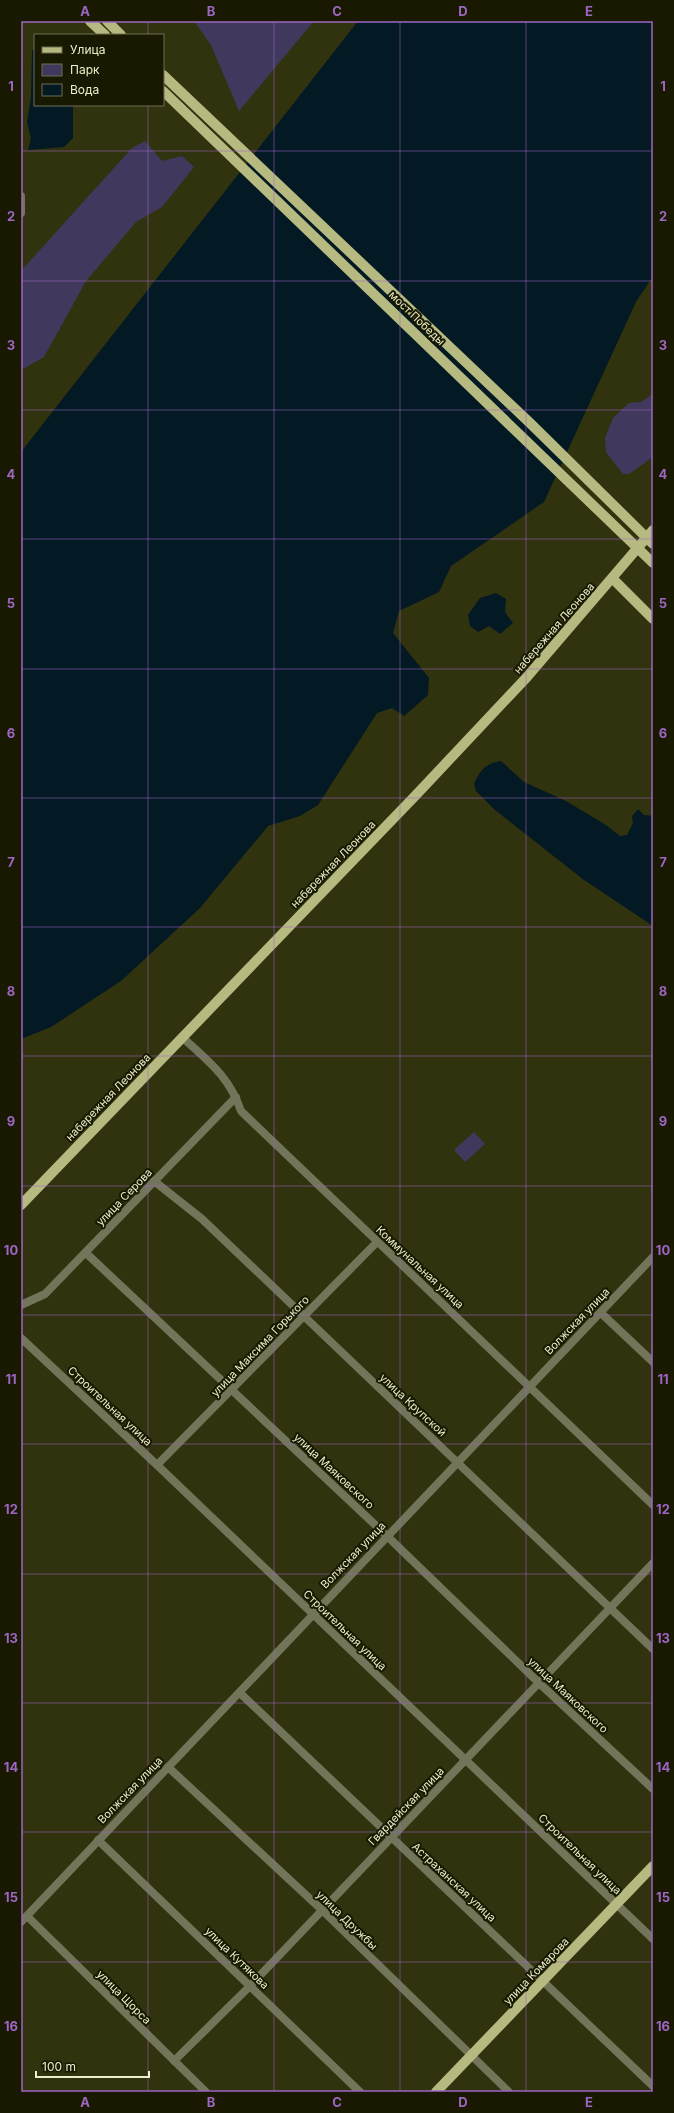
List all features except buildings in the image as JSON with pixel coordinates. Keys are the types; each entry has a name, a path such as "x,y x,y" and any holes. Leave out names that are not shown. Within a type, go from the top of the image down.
{"main road":[{"path":"90,21 104,34"},
{"path":"107,21 120,34"},
{"path":"164,76 524,418 653,544"},
{"name":"мост Победы","path":"164,92 653,563"},
{"name":"набережная Леонова","path":"21,1205 416,796 527,677 613,579 653,530"},
{"path":"613,579 653,619"},
{"name":"улица Комарова","path":"436,2092 653,1866"}],"street":[{"path":"21,196 21,214"},
{"name":"Коммунальная улица","path":"182,1037 221,1073 236,1097 241,1111 376,1242 530,1386 653,1505"},
{"name":"улица Серова","path":"21,1305 45,1294 236,1097"},
{"name":"улица Крупской","path":"154,1181 202,1219 653,1649"},
{"name":"улица Максима Горького","path":"157,1465 232,1391 376,1242"},
{"name":"улица Маяковского","path":"86,1253 387,1536 538,1682 653,1789"},
{"name":"Волжская улица","path":"24,1919 653,1257"},
{"path":"601,1313 653,1362"},
{"name":"Строительная улица","path":"21,1338 157,1465 653,1939"},
{"name":"Гвардейская улица","path":"174,2061 250,1986 653,1563"},
{"name":"Астраханская улица","path":"240,1692 653,2086"},
{"name":"улица Дружбы","path":"168,1767 321,1910 470,2056 509,2092"},
{"name":"улица Кутякова","path":"98,1840 360,2092"},
{"name":"улица Щорса","path":"24,1919 206,2092"}],"green space":[{"path":"194,21 314,21 239,111 211,45"},
{"path":"145,141 162,161 182,156 194,167 162,207 136,222 86,281 44,357 21,370 21,271 132,148"},
{"path":"653,394 653,457 629,474 623,474 606,452 605,438 613,418 629,403 641,402"},
{"path":"474,1132 485,1144 465,1162 454,1150"}],"water":[{"path":"358,21 653,21 653,276 636,302 544,502 451,566 439,592 399,611 393,633 429,678 428,695 404,716 392,708 377,713 318,805 300,816 268,826 200,908 121,981 51,1027 21,1039 21,452"},
{"path":"32,50 34,50 34,106 73,106 73,138 64,147 28,150 31,138 27,122 31,97"},
{"path":"496,593 506,599 505,612 513,623 500,634 489,626 478,632 470,626 468,615 480,598"},
{"path":"501,761 524,782 566,801 606,825 620,836 627,835 633,823 632,816 638,809 644,815 653,816 653,926 584,880 495,810 476,791 474,784 481,771 491,763"}]}
